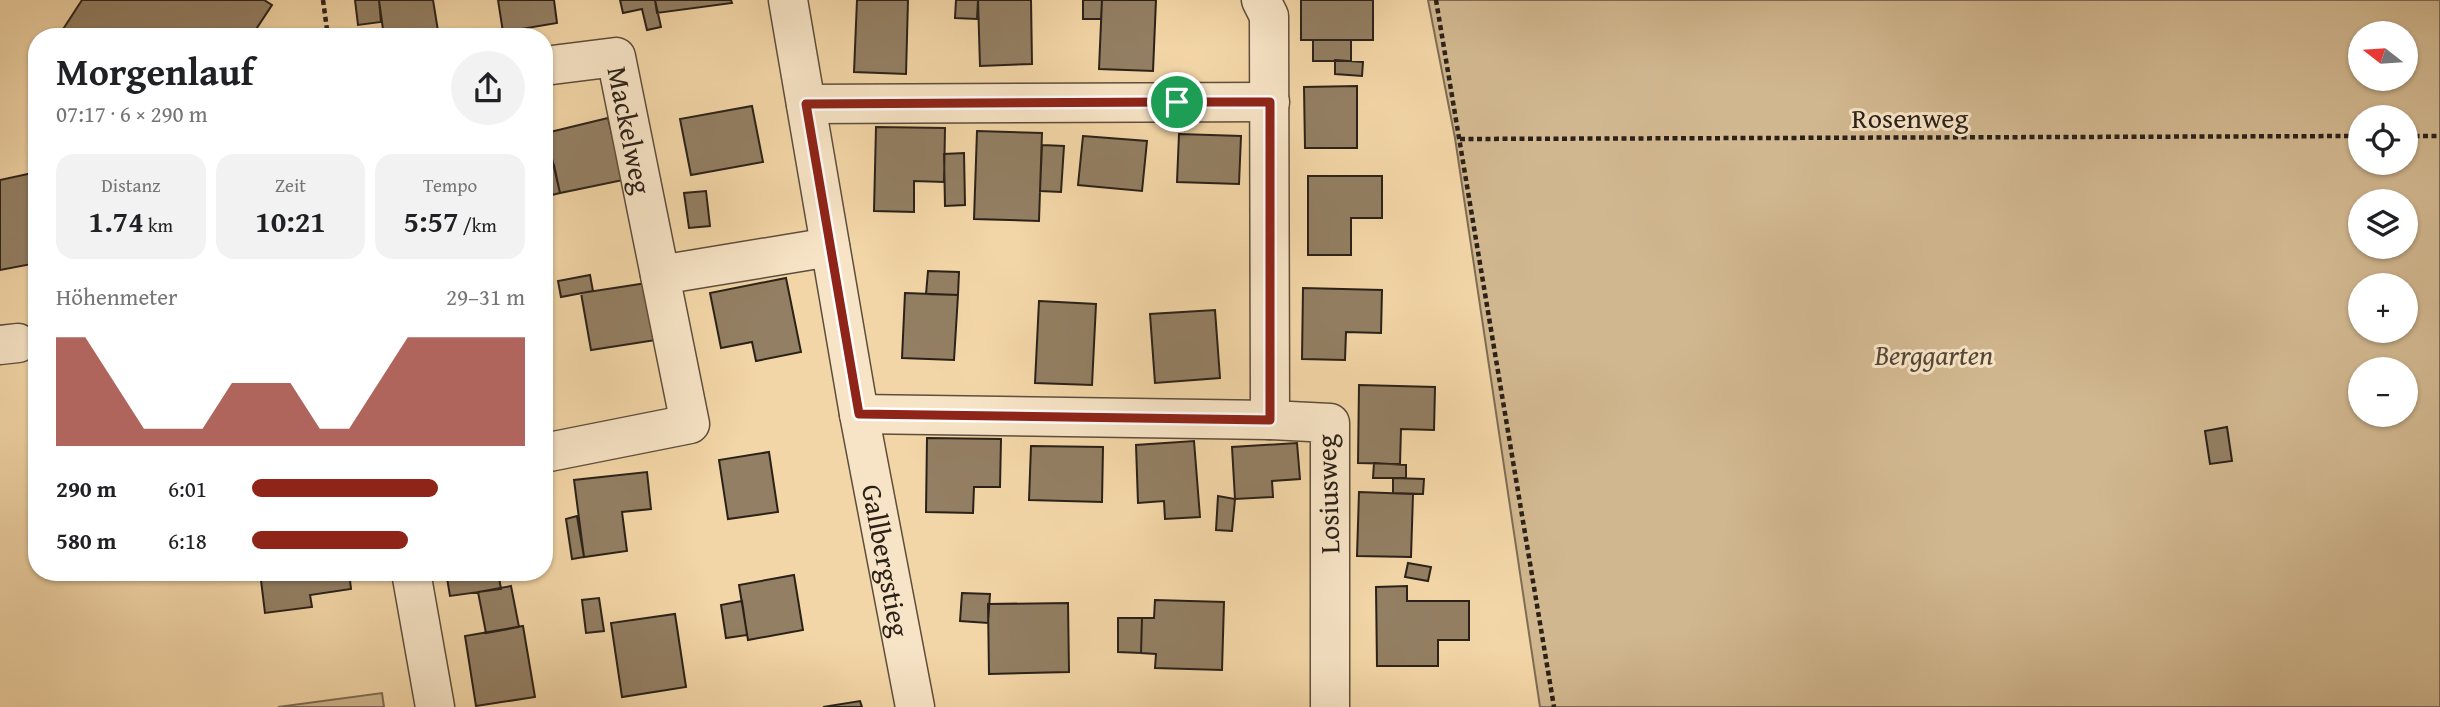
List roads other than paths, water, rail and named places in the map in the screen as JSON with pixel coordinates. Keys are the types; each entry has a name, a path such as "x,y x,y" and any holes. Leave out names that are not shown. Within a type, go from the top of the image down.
{"street":[{"name":"Gallbergstieg","path":"788,0 859,414 915,707"},
{"name":"Losiusweg","path":"1261,0 1269,16 1270,420 1330,423 1330,707"},
{"name":"Mackelweg","path":"553,65 616,57 690,424 553,451"},
{"path":"806,104 1270,102"},
{"path":"660,275 830,247"},
{"path":"859,414 1270,420"},
{"path":"414,587 435,707"}],"park label":[{"name":"Berggarten","path":"1934,354"}]}
